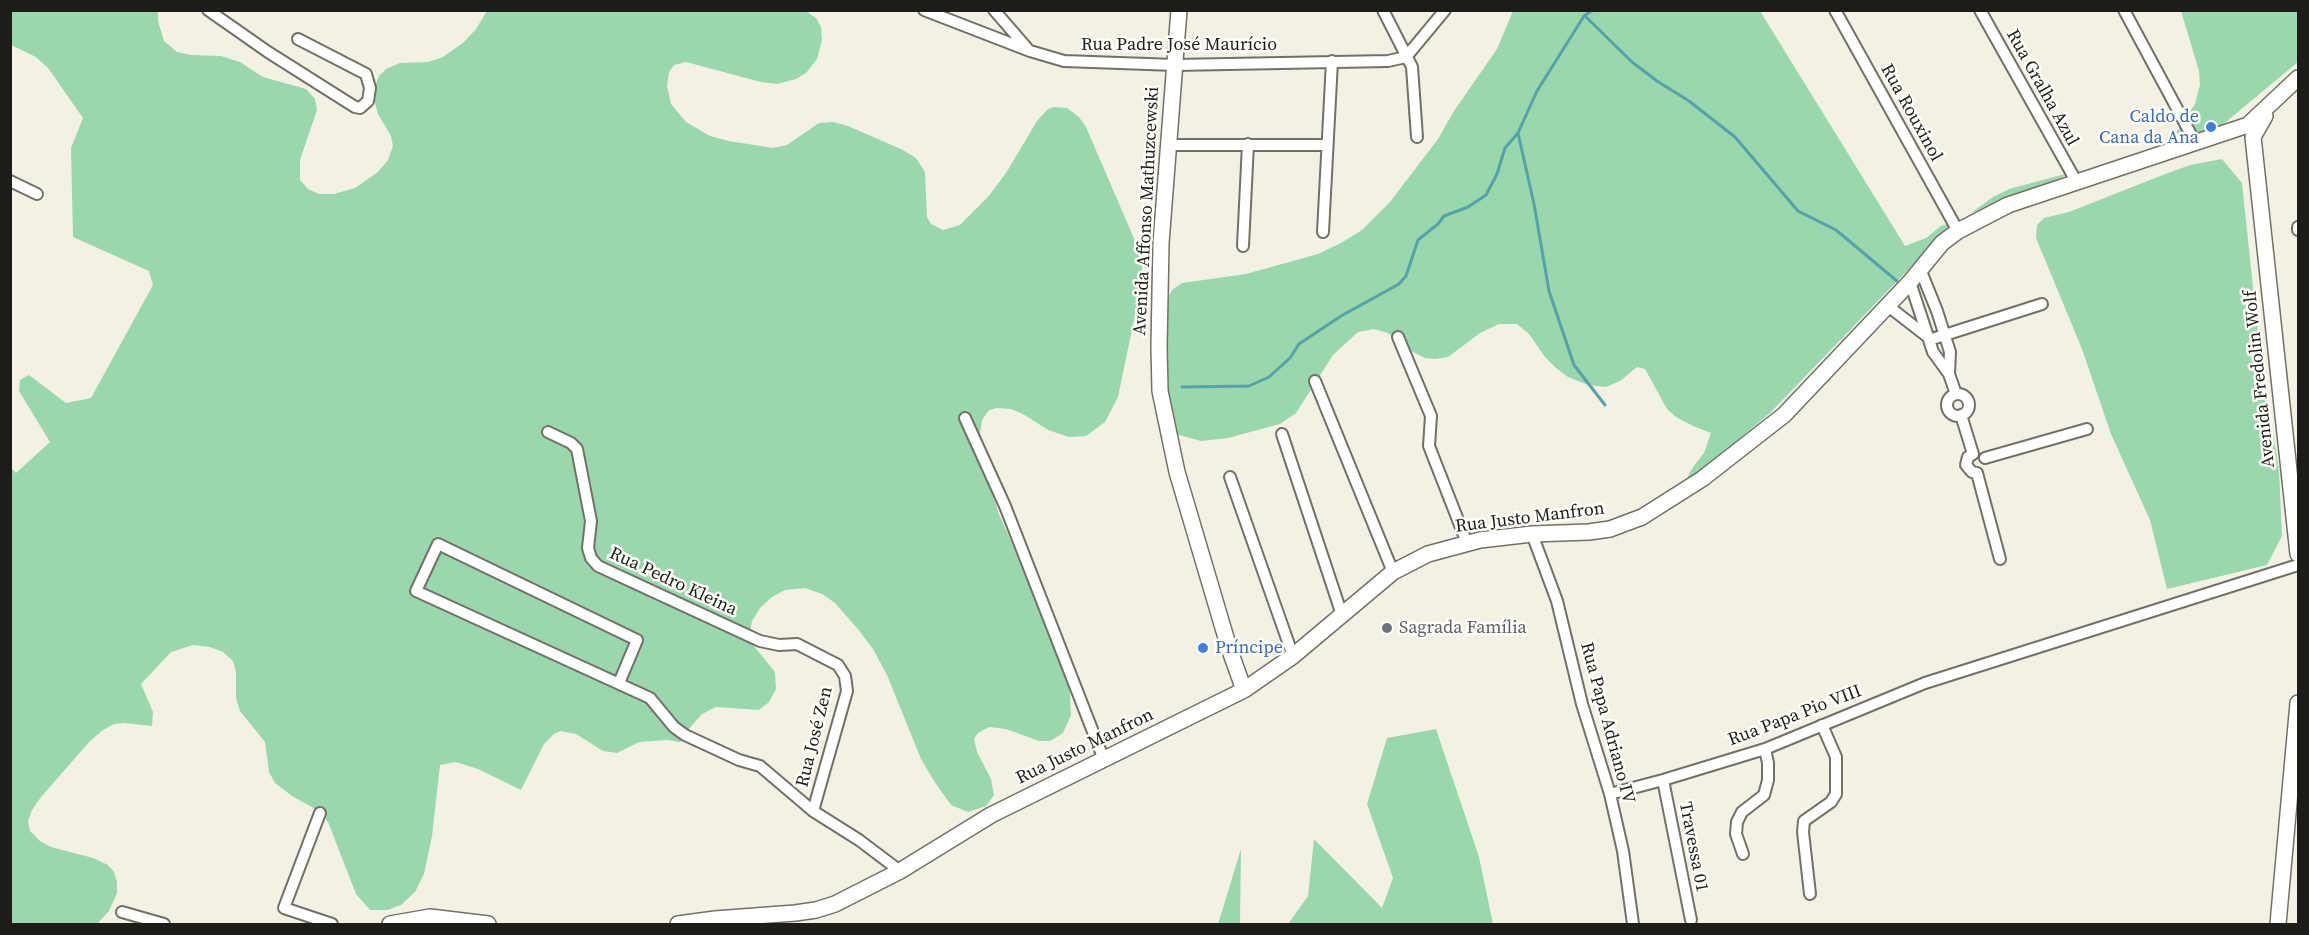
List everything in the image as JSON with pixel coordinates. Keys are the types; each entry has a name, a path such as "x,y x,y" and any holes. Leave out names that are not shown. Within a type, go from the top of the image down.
{"main road":[{"name":"Avenida Affonso Mathuzcewski","path":"1179,10 1161,243 1160,391 1177,472 1229,648 1244,690"},
{"path":"2247,133 2298,78"},
{"name":"Rua Justo Manfron","path":"678,924 816,910 835,904 900,871 991,815 1244,690 1293,656 1393,572 1428,554 1467,543 1532,534 1610,529 1642,517 1702,479 1784,415 1888,306 1942,243 1958,231 2008,205 2076,181 2195,142 2213,137 2247,133"},
{"name":"Avenida Fredolin Wolf","path":"2247,133 2260,200 2295,494 2298,554"},
{"path":"2278,924 2298,703"},
{"path":"390,924 430,917 488,924"}],"street":[{"path":"208,10 355,107 360,108 368,101 370,88 366,74 298,39"},
{"name":"Rua Padre José Maurício","path":"924,10 1030,51 1064,61 1176,65 1388,61 1406,57"},
{"path":"993,10 1030,51"},
{"path":"1383,10 1413,75 1417,137"},
{"path":"1406,57 1445,10"},
{"name":"Rua Rouxinol","path":"1835,10 1958,231"},
{"name":"Rua Gralha Azul","path":"1980,10 2076,181"},
{"path":"2124,10 2195,142"},
{"path":"1323,232 1332,61"},
{"path":"1243,246 1248,144"},
{"path":"1169,145 1327,145"},
{"path":"10,181 37,194"},
{"path":"1920,269 1945,335 1951,359 1949,374"},
{"path":"1910,282 1938,361 1949,374 1956,394 1965,396 1969,402 1967,412 1961,416 1973,454"},
{"path":"1888,306 1928,338 1945,335 2042,304"},
{"path":"1398,337 1431,416 1430,446 1467,543"},
{"path":"1315,381 1393,572"},
{"path":"965,418 1005,506 1104,760"},
{"path":"1985,458 2087,429"},
{"name":"Rua Pedro Kleina","path":"548,432 572,443 577,449 591,521 588,548 591,558 598,566 760,641 779,645"},
{"path":"1282,434 1342,615"},
{"path":"1977,473 1969,470 1966,465 1967,459 1973,454 1980,454 1985,458"},
{"path":"1977,473 1985,468 1985,458"},
{"path":"1977,473 2000,559"},
{"path":"1230,477 1293,656"},
{"name":"Rua Papa Adriano IV","path":"1532,534 1557,601 1582,704 1610,794 1623,851 1633,924"},
{"path":"619,683 637,640 438,544 416,591 650,698 674,727 685,735 739,760 754,763 813,811 859,840 900,871"},
{"name":"Rua Papa Pio VIII","path":"1610,794 1765,749 1925,683 2298,565"},
{"name":"Rua José Zen","path":"779,645 796,644 838,665 845,676 847,691 813,811"},
{"path":"1810,894 1803,832 1804,821 1831,802 1836,794 1836,757 1822,725"},
{"path":"1743,854 1736,834 1737,822 1742,812 1764,795 1768,780 1765,749"},
{"name":"Travessa 01","path":"1664,780 1691,920"},
{"path":"320,813 284,908 332,924"},
{"path":"122,912 164,924"}],"green space":[{"path":"11,11 158,11 158,21 164,41 177,52 221,56 240,62 263,77 306,89 315,99 317,110 300,160 300,180 308,189 319,194 334,194 355,188 378,172 388,160 393,146 391,136 378,114 375,103 374,89 379,76 386,69 400,63 428,62 443,57 464,42 476,29 487,11 806,11 816,18 821,27 822,40 817,59 806,73 796,79 777,84 761,82 686,62 674,65 669,72 667,86 671,104 686,122 710,136 729,141 773,148 787,145 819,123 833,122 848,126 903,150 916,158 925,172 927,217 931,224 943,230 960,225 988,197 1006,173 1037,121 1048,109 1067,108 1079,117 1086,127 1142,257 1142,281 1118,397 1105,422 1086,436 1069,437 1048,430 1011,409 997,408 989,410 982,420 980,434 981,449 998,512 1063,659 1070,693 1071,715 1063,733 1050,741 1039,741 1006,729 989,727 978,733 974,739 977,752 991,779 994,795 986,806 968,812 951,805 921,759 887,675 873,649 857,628 835,603 822,594 805,588 785,590 772,597 760,608 752,621 749,637 775,672 776,689 769,702 759,710 716,707 702,714 680,742 667,740 639,742 617,753 603,751 576,734 561,731 554,734 544,744 521,790 478,769 456,762 440,765 432,836 424,874 415,892 401,905 387,910 370,910 356,894 328,822 319,811 292,796 275,783 269,772 265,742 240,711 236,698 236,672 233,661 223,652 210,647 193,645 171,652 141,684 153,712 152,726 124,723 114,724 103,730 90,741 41,797 28,821 30,831 40,841 51,847 93,858 108,865 114,872 117,882 117,893 109,911 97,924 11,924 10,467 16,473 50,442 19,391 20,380 29,375 66,403 91,398 153,285 149,271 73,237 71,148 83,118 48,68 36,57 11,45"},
{"path":"1513,11 1760,11 1905,246 1926,238 1941,226 1955,221 1771,412 1712,462 1686,480 1704,453 1711,433 1676,417 1667,409 1645,369 1637,367 1620,381 1606,387 1588,385 1568,377 1556,368 1529,334 1517,324 1499,324 1480,333 1448,357 1435,359 1425,358 1413,352 1388,333 1374,329 1358,332 1333,355 1296,413 1280,424 1228,438 1201,441 1179,435 1171,425 1166,410 1165,313 1172,290 1182,283 1246,274 1318,254 1362,230 1390,202 1438,139 1454,111 1497,49"},
{"path":"2181,11 2298,11 2298,62 2221,126 2165,143 2179,129 2195,104 2200,85 2199,71"},
{"path":"2222,159 2242,183 2259,344 2279,471 2282,536 2267,565 2167,589 2150,520 2111,434 2082,349 2036,238 2037,225 2044,218 2069,212 2190,165"},
{"path":"2084,169 2072,173 1971,213 2009,189"},
{"path":"1436,729 1479,857 1493,924 1288,924 1308,896 1314,839 1382,908 1393,878 1367,804 1387,738"},
{"path":"1241,849 1240,924 1218,924"}],"waterway":[{"path":"1182,387 1249,386 1269,377 1290,358 1299,344 1341,316 1399,284 1406,276 1418,240 1438,224 1444,216 1468,207 1486,195 1497,174 1505,148 1518,133 1537,91 1584,16 1593,10"},
{"path":"1585,16 1632,62 1689,101 1735,137 1798,211 1836,230 1897,281"},
{"path":"1518,133 1534,204 1549,291 1574,365 1605,405"}],"place":[{"name":"Caldo de Cana da Ana","path":"2211,127"},
{"name":"Sagrada Família","path":"1387,628"},
{"name":"Príncipe","path":"1203,648"}]}
